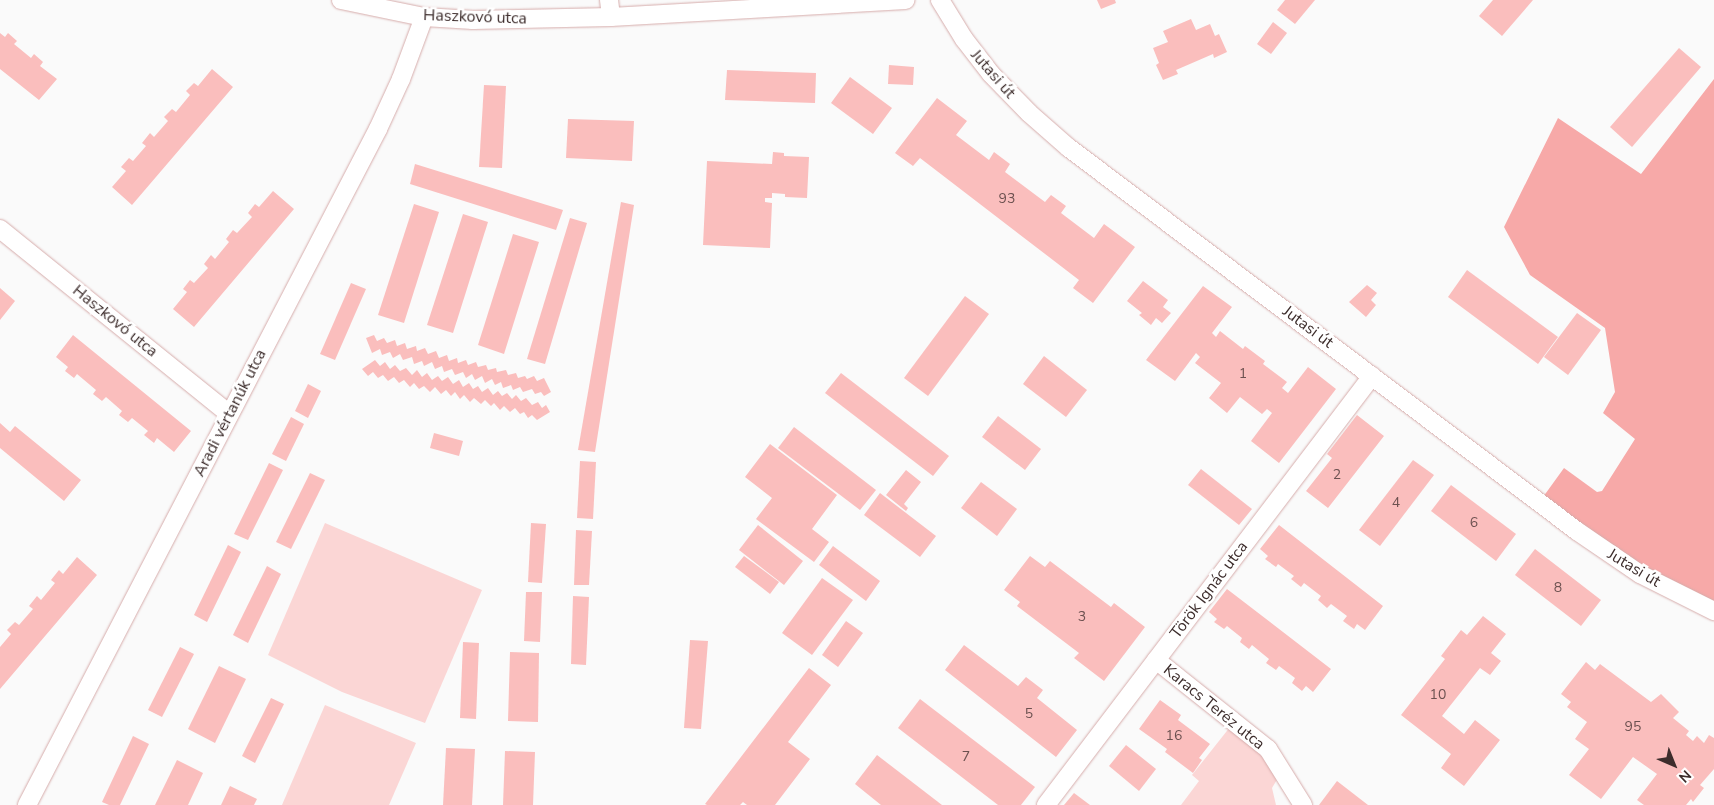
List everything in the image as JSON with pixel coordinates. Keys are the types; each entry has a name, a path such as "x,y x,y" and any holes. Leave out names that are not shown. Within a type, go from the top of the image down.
{"street":[{"name":"Haszkovó utca","path":"341,0 424,17 473,20 610,8 906,0"},
{"name":"Jutasi út","path":"940,0 964,39 991,74 1029,113 1062,142 1585,537 1640,574 1714,611"},
{"name":"Aradi vértanúk utca","path":"27,805 378,130 401,79 424,17"},
{"name":"Haszkovó utca","path":"0,229 230,414"},
{"name":"Török Ignác utca","path":"1046,805 1372,376"},
{"name":"Karacs Teréz utca","path":"1156,660 1268,749 1303,805"}],"shaded area":[{"path":"1714,79 1714,614 1538,504 1564,468 1597,492 1602,491 1635,439 1603,413 1615,392 1605,328 1530,275 1504,227 1558,118 1641,174"},
{"path":"325,523 482,590 425,723 342,692 268,655"},
{"path":"325,705 416,743 389,805 282,805"},
{"path":"1234,722 1282,771 1272,788 1276,805 1181,805 1199,781 1192,775"}],"building":[{"path":"1097,0 1115,0 1116,3 1101,9"},
{"path":"1285,0 1315,0 1295,24 1277,10"},
{"path":"1493,0 1533,0 1502,36 1479,16"},
{"path":"1191,19 1196,30 1210,24 1215,36 1219,34 1227,52 1214,58 1213,54 1176,70 1178,74 1163,80 1156,65 1159,63 1153,48 1168,42 1163,31"},
{"path":"1273,22 1287,33 1271,54 1257,44"},
{"path":"0,33 5,37 8,33 17,41 14,44 31,58 34,54 43,62 40,66 57,79 39,100 0,69"},
{"path":"1679,48 1701,67 1632,147 1610,127"},
{"path":"889,65 914,67 913,85 888,84"},
{"path":"212,69 233,87 132,205 112,187 126,171 121,167 129,158 133,161 146,146 142,143 150,133 154,137 168,121 164,117 172,109 176,112 190,95 186,91 194,83 198,86"},
{"path":"727,70 816,73 815,103 725,100"},
{"path":"850,77 892,108 873,134 831,103"},
{"path":"484,85 506,86 502,168 479,167"},
{"path":"937,98 967,121 956,135 989,160 994,152 1010,164 1005,172 1045,202 1051,195 1066,206 1061,213 1094,238 1104,224 1135,247 1093,303 1073,288 1079,280 920,158 913,166 895,153"},
{"path":"568,119 634,121 632,161 566,158"},
{"path":"773,152 784,153 784,156 809,157 807,198 785,197 785,194 772,193 772,198 765,198 765,202 772,203 770,248 703,245 707,161 772,164"},
{"path":"415,164 563,210 556,230 410,184"},
{"path":"273,191 294,209 194,327 173,309 187,292 183,289 190,280 194,283 208,268 204,264 211,255 215,259 229,242 226,239 233,230 237,233 252,217 248,213 255,204 259,207"},
{"path":"621,202 634,205 595,452 578,450"},
{"path":"414,204 439,212 404,323 378,315"},
{"path":"463,214 488,222 453,333 427,325"},
{"path":"570,218 587,223 545,364 527,359"},
{"path":"513,234 539,242 504,354 478,345"},
{"path":"1467,270 1558,337 1538,364 1448,297"},
{"path":"1143,281 1168,300 1163,307 1171,313 1162,323 1156,318 1151,325 1139,315 1142,313 1127,301"},
{"path":"351,283 366,289 335,360 320,354"},
{"path":"1367,285 1377,293 1371,300 1376,305 1366,317 1349,302"},
{"path":"1203,286 1232,307 1212,333 1216,337 1220,331 1243,349 1245,346 1265,361 1263,364 1287,382 1282,388 1288,393 1308,367 1336,389 1279,463 1251,441 1272,413 1267,409 1262,414 1240,397 1227,413 1209,398 1221,383 1195,363 1200,357 1196,353 1175,381 1146,360"},
{"path":"0,288 15,301 0,320"},
{"path":"965,296 989,314 928,396 904,378"},
{"path":"1577,313 1601,330 1568,375 1544,357"},
{"path":"73,335 191,431 174,452 157,438 154,443 144,435 148,431 132,418 128,422 119,415 122,411 106,397 102,401 93,394 96,390 77,374 74,378 65,371 68,367 56,357"},
{"path":"374,335 377,341 384,338 387,343 395,340 397,346 405,343 407,349 416,346 417,351 425,348 428,354 436,351 439,358 447,355 449,361 457,358 458,363 466,360 468,365 476,362 478,367 486,365 488,370 496,368 497,372 506,370 508,375 516,373 518,378 525,376 527,379 534,376 537,381 544,378 551,392 544,396 541,392 535,394 532,389 523,392 520,387 513,390 511,385 503,388 501,382 495,385 492,379 485,383 482,376 475,380 472,374 466,378 463,372 455,375 452,369 444,372 442,366 435,369 432,362 424,366 422,361 414,364 412,357 403,360 400,354 393,358 390,352 382,355 380,349 372,353 366,338"},
{"path":"1044,356 1087,390 1066,417 1023,384"},
{"path":"375,360 380,366 385,362 390,369 395,365 400,371 406,368 412,375 417,370 422,377 427,373 432,380 438,376 442,381 448,377 453,384 459,380 463,387 469,383 473,389 478,386 482,392 488,388 493,395 498,391 502,396 507,393 512,399 516,395 521,401 526,398 532,405 538,402 542,408 546,405 550,412 537,420 532,415 528,418 524,412 520,414 515,408 510,412 504,406 500,410 494,403 491,406 485,400 481,404 474,398 470,402 464,395 460,399 455,392 451,396 446,390 441,394 435,387 430,392 424,386 419,389 414,383 410,387 404,380 399,383 394,377 388,381 383,375 378,378 373,372 368,376 362,369"},
{"path":"841,373 949,456 933,476 825,393"},
{"path":"308,384 321,391 308,418 295,411"},
{"path":"1357,415 1384,436 1328,508 1306,491 1332,458 1327,454"},
{"path":"998,416 1041,449 1025,470 982,437"},
{"path":"291,417 304,424 286,461 272,454"},
{"path":"0,423 10,432 15,426 81,480 64,501 0,448"},
{"path":"794,427 876,490 860,510 778,448"},
{"path":"434,433 463,441 459,456 430,448"},
{"path":"770,444 837,495 812,529 829,542 814,562 756,519 772,498 745,477"},
{"path":"1413,460 1434,475 1380,546 1359,530"},
{"path":"580,461 596,462 593,519 577,518"},
{"path":"269,463 283,470 248,540 234,534"},
{"path":"1201,469 1252,509 1239,525 1188,485"},
{"path":"906,470 921,482 904,504 908,508 906,511 886,495"},
{"path":"310,473 325,480 291,549 276,542"},
{"path":"981,482 1017,509 997,536 961,508"},
{"path":"1451,485 1516,534 1496,561 1431,511"},
{"path":"880,493 936,536 920,557 864,515"},
{"path":"531,523 546,524 542,583 528,582"},
{"path":"758,525 803,561 784,585 739,550"},
{"path":"1279,525 1383,606 1365,630 1357,624 1354,629 1343,621 1347,616 1331,604 1327,608 1318,600 1321,596 1304,583 1301,587 1291,579 1294,576 1278,564 1276,567 1265,559 1268,556 1260,549"},
{"path":"576,530 592,531 589,585 574,585"},
{"path":"228,545 241,552 207,622 194,615"},
{"path":"833,546 880,581 866,601 819,565"},
{"path":"1535,549 1601,600 1581,626 1515,575"},
{"path":"744,556 779,582 770,594 735,567"},
{"path":"1030,556 1045,567 1050,561 1111,607 1114,603 1145,627 1104,681 1074,658 1079,653 1017,606 1020,602 1004,590"},
{"path":"77,557 97,575 0,689 0,647 11,634 7,630 15,622 19,625 33,609 29,606 37,596 41,600 55,583 51,580 59,570 63,574"},
{"path":"267,566 281,574 248,643 233,635"},
{"path":"822,578 853,600 812,655 782,633"},
{"path":"1227,589 1331,669 1313,692 1306,686 1302,691 1292,683 1295,678 1279,666 1276,670 1266,663 1269,659 1252,645 1249,649 1240,642 1242,638 1227,626 1224,629 1214,622 1217,619 1209,612"},
{"path":"526,592 542,592 540,642 524,641"},
{"path":"573,596 589,597 586,665 571,664"},
{"path":"1483,616 1506,634 1491,653 1501,661 1490,675 1480,668 1442,716 1464,734 1475,720 1500,740 1464,786 1441,768 1451,754 1401,715 1445,659 1441,656 1461,630 1467,635"},
{"path":"846,621 863,633 838,667 822,655"},
{"path":"690,640 708,641 701,729 684,728"},
{"path":"463,642 479,643 476,719 460,718"},
{"path":"964,645 1018,686 1026,677 1043,690 1037,698 1077,730 1056,757 945,670"},
{"path":"180,647 194,654 162,717 148,710"},
{"path":"510,652 539,653 538,722 508,721"},
{"path":"1586,662 1595,670 1600,664 1651,702 1661,694 1679,712 1673,718 1689,731 1686,735 1693,741 1697,736 1704,743 1709,735 1714,738 1714,769 1700,785 1704,788 1693,802 1691,799 1686,805 1644,805 1637,800 1657,774 1633,757 1601,799 1569,775 1589,749 1575,739 1587,722 1567,707 1571,702 1561,694"},
{"path":"219,666 246,679 215,743 188,729"},
{"path":"809,668 831,685 788,742 810,759 775,805 747,805 743,802 740,805 705,804"},
{"path":"271,698 284,704 255,763 242,756"},
{"path":"920,699 1035,787 1021,805 998,805 898,728"},
{"path":"1160,700 1181,715 1178,720 1210,744 1199,758 1202,760 1193,773 1165,752 1167,749 1139,729"},
{"path":"133,736 149,744 120,805 109,805 102,802"},
{"path":"1126,745 1156,769 1139,791 1109,766"},
{"path":"446,748 475,749 472,805 443,805"},
{"path":"505,751 535,752 533,805 503,805"},
{"path":"877,755 942,805 881,805 855,784"},
{"path":"177,760 203,773 188,805 155,805"},
{"path":"1337,781 1368,805 1319,805"},
{"path":"230,786 257,799 254,805 221,805"},
{"path":"1074,793 1090,805 1064,805"}]}
